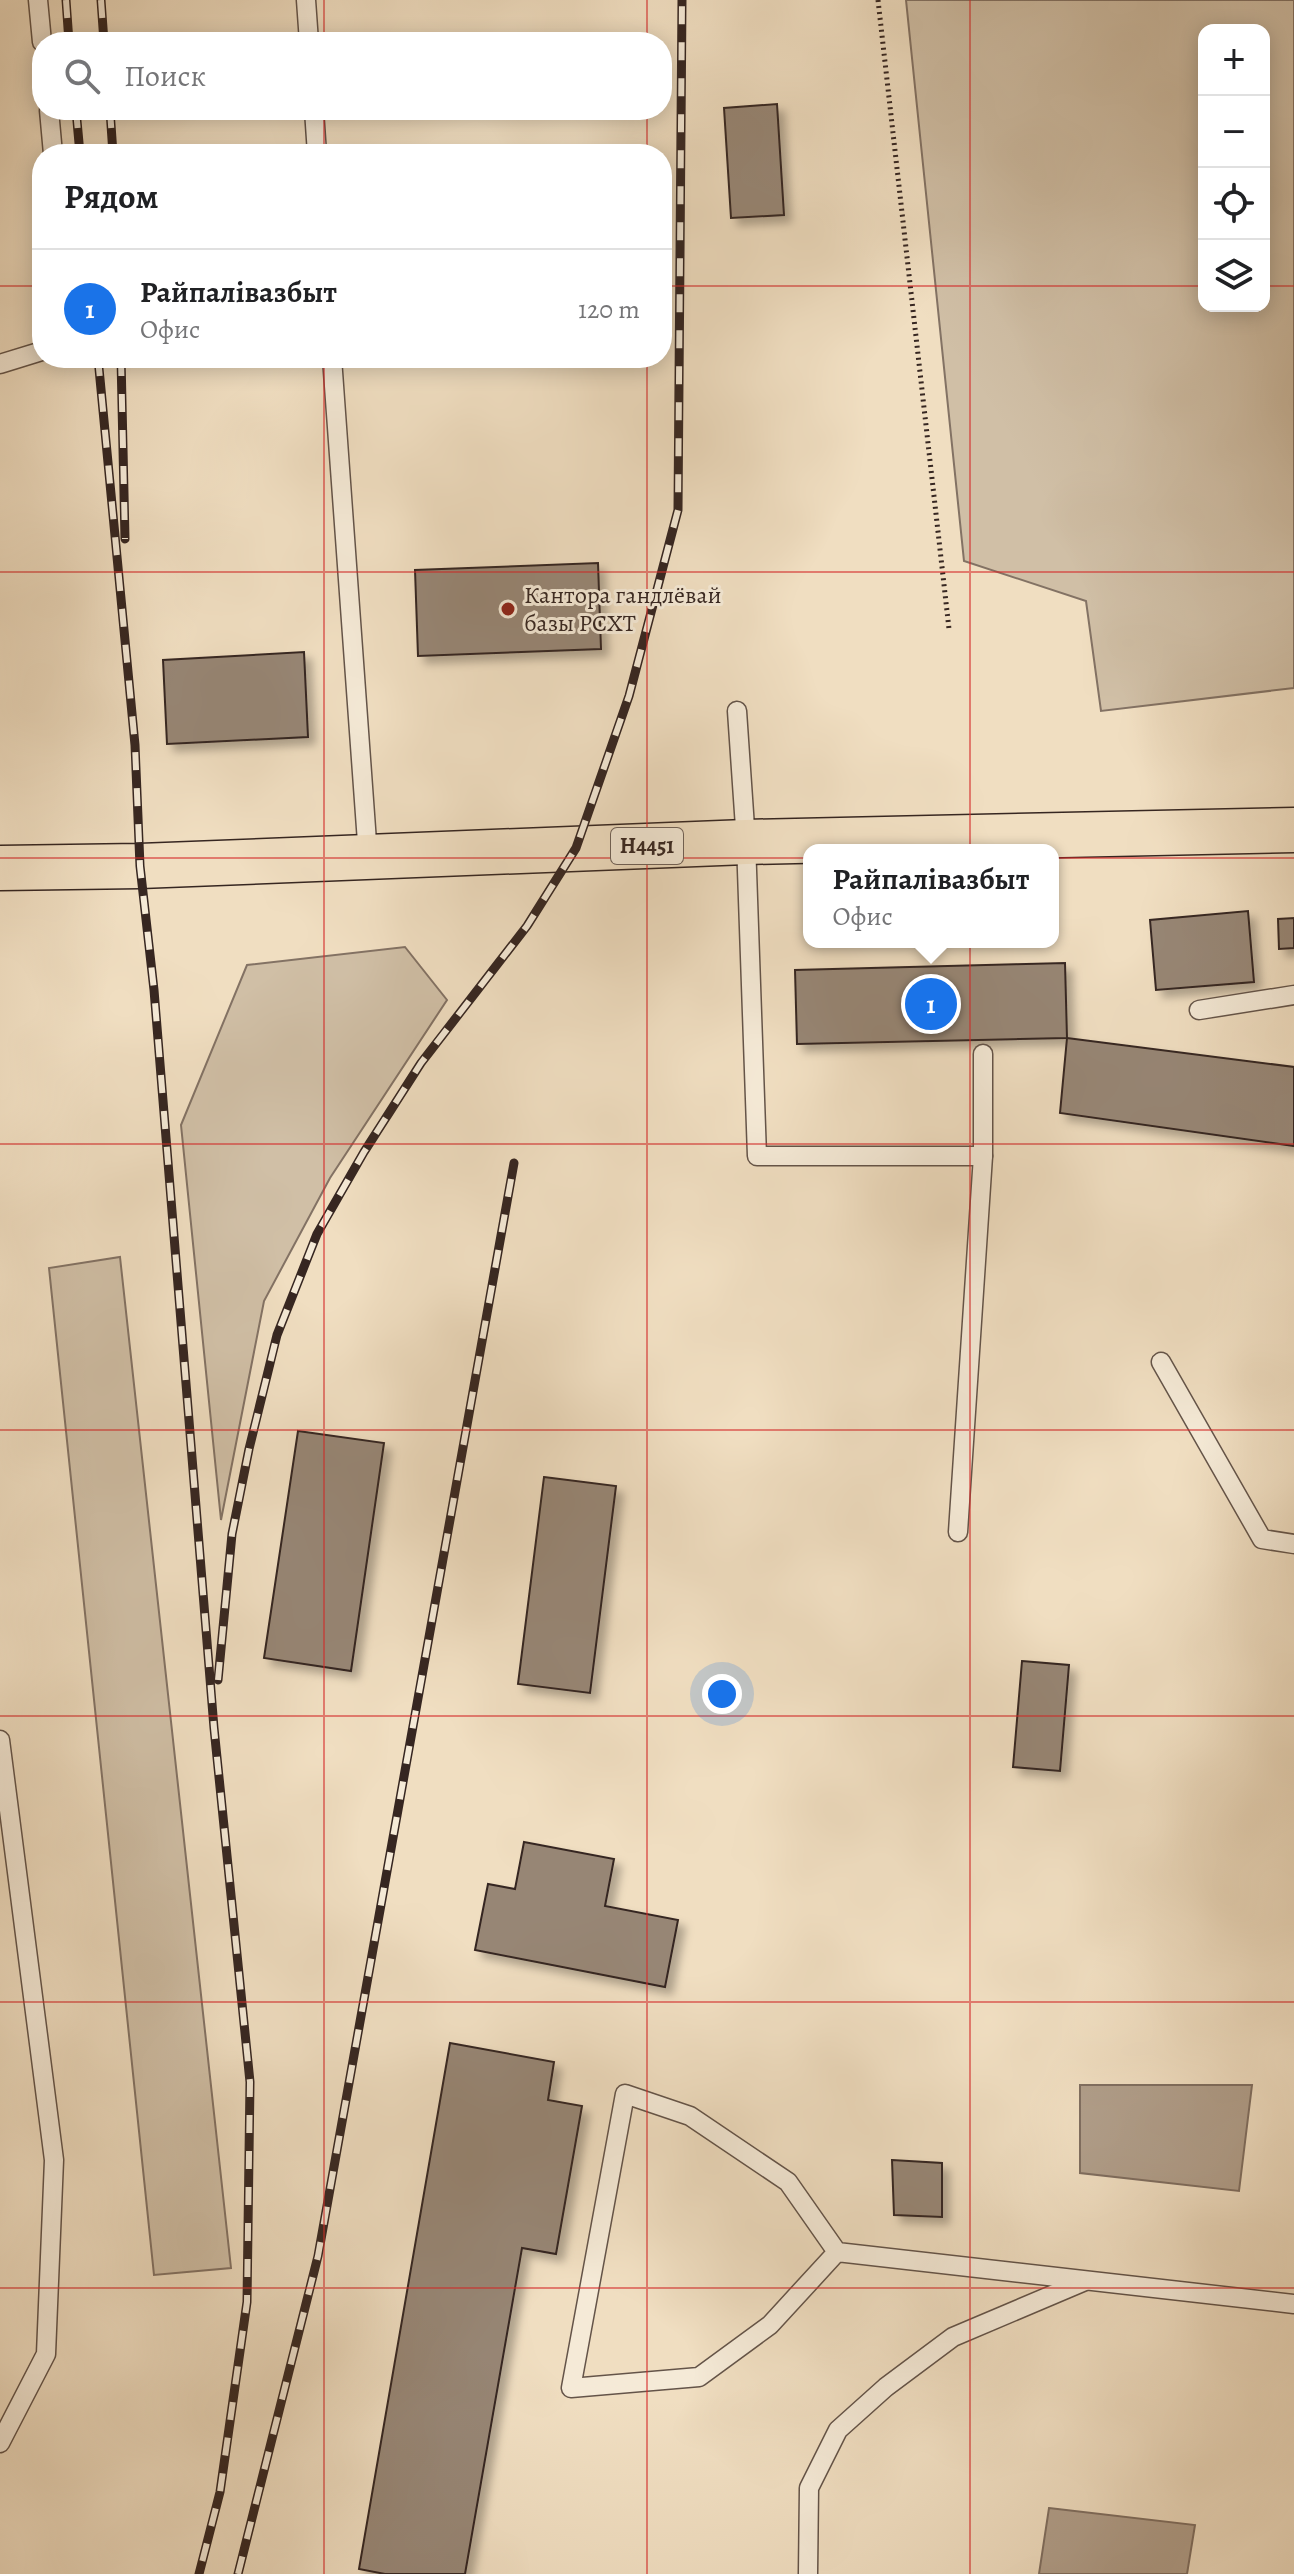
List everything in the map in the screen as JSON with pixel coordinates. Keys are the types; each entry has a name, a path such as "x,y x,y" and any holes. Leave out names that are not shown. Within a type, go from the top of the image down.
{"main road":[{"name":"Н4451","path":"0,868 140,866 746,842 1294,830"}],"lane":[{"path":"38,0 41,32"},
{"path":"306,0 308,32"},
{"path":"50,120 52,144"},
{"path":"315,120 316,144"},
{"path":"0,364 32,354"},
{"path":"333,368 368,856"},
{"path":"737,711 746,842 757,1156 983,1156"},
{"path":"1199,1010 1294,995"},
{"path":"958,1532 983,1156 983,1054"},
{"path":"1161,1362 1262,1539 1294,1544"},
{"path":"0,1740 54,2160 46,2354 0,2443"},
{"path":"837,2252 770,2325 699,2377 571,2388 625,2094 690,2116 788,2182 837,2252 1294,2304"},
{"path":"808,2574 809,2488 838,2430 886,2387 953,2337 1088,2280"}],"path":[{"path":"878,0 949,629"}],"shaded area":[{"path":"906,0 1294,0 1294,688 1101,711 1086,601 964,561"},
{"path":"405,947 447,1000 330,1178 264,1301 221,1520 181,1125 247,965"},
{"path":"120,1257 231,2268 154,2275 49,1268"},
{"path":"1080,2085 1252,2085 1239,2191 1080,2173"},
{"path":"1049,2508 1195,2525 1187,2574 1039,2574"}],"building":[{"path":"777,104 784,215 731,218 724,108"},
{"name":"Кантора гандлёвай базы РСХТ","path":"598,563 601,649 418,656 415,570"},
{"path":"304,652 308,737 167,744 163,660"},
{"path":"1248,911 1254,982 1156,990 1150,920"},
{"path":"1294,918 1294,948 1279,949 1278,919"},
{"path":"1065,963 1067,1038 797,1044 795,970"},
{"path":"1067,1038 1294,1067 1294,1146 1060,1113"},
{"path":"298,1431 384,1443 351,1671 264,1658"},
{"path":"544,1477 616,1486 590,1693 518,1684"},
{"path":"1022,1661 1069,1665 1060,1771 1013,1767"},
{"path":"524,1842 614,1859 605,1906 678,1920 665,1987 475,1950 488,1884 515,1889"},
{"path":"450,2043 554,2062 548,2100 582,2106 556,2254 522,2248 465,2574 385,2574 359,2569"},
{"path":"892,2160 942,2163 942,2217 894,2215"}],"railway":[{"path":"66,0 68,32"},
{"path":"101,0 103,32"},
{"path":"218,1680 232,1534 249,1449 277,1335 317,1234 364,1152 421,1063 527,926 576,848 629,696 678,510 682,0"},
{"path":"77,120 79,144"},
{"path":"111,120 112,144"},
{"path":"99,368 135,745 140,866 154,990 214,1728 250,2082 247,2302 220,2492 199,2574"},
{"path":"121,368 125,539"},
{"path":"238,2574 318,2256 514,1163"}],"place":[{"name":"Кантора гандлёвай базы РСХТ","path":"508,609"},
{"name":"Райпалівазбыт","path":"931,1004"}]}
